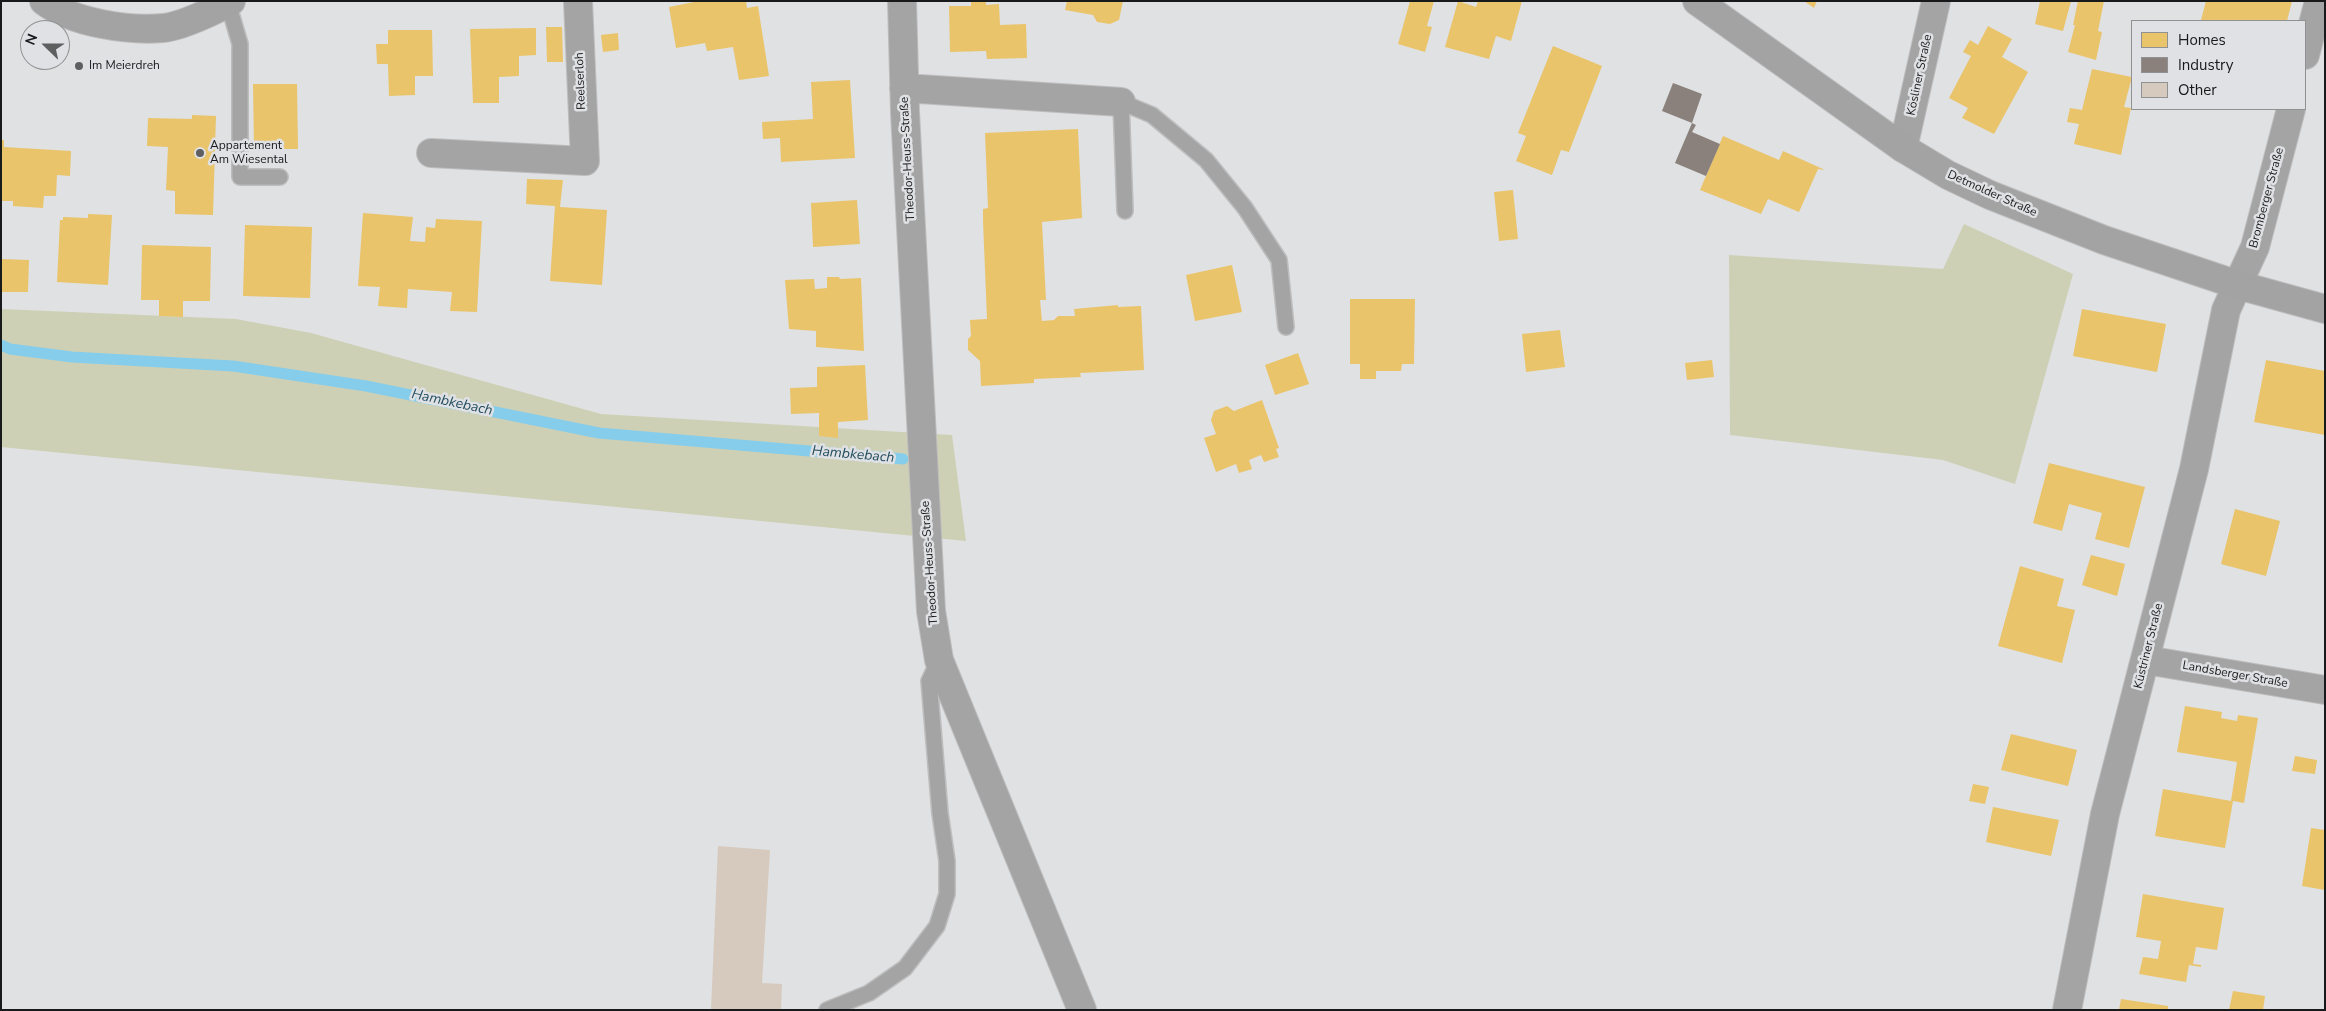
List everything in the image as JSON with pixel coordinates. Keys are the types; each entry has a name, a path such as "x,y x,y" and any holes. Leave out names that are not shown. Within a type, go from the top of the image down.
{"main road":[{"path":"44,1 52,7 92,22 127,28 165,28 230,2"},
{"name":"Detmolder Straße","path":"1697,1 1903,148 1948,175 1990,195 2104,240 2238,285 2325,309"}],"street":[{"name":"Reelserloh","path":"431,153 593,161 578,1"},
{"name":"Theodor-Heuss-Straße","path":"902,1 904,88 931,612 939,660 1082,1010"},
{"name":"Kösliner Straße","path":"1903,148 1936,1"},
{"path":"2306,50 2318,1"},
{"name":"Theodor-Heuss-Straße","path":"904,88 1121,102"},
{"name":"Bromberger Straße","path":"2238,285 2255,247 2291,110"},
{"name":"Küstriner Straße","path":"2067,1010 2105,814 2194,469 2226,310 2238,285"},
{"name":"Landsberger Straße","path":"2146,660 2325,690"}],"lane":[{"path":"230,2 240,44 240,177 280,177"},
{"path":"1125,211 1121,102 1152,115 1206,160 1245,208 1279,260 1286,327"},
{"path":"827,1010 869,993 905,968 937,926 947,894 947,861 940,813 929,681 939,660"}],"green space":[{"path":"1964,224 2073,274 2015,484 1943,460 1730,435 1729,255 1943,269"},
{"path":"1,309 236,319 311,333 601,414 952,435 966,541 1,447"}],"building: Homes":[{"path":"699,1 746,1 747,8 758,6 769,76 739,80 733,47 707,51 705,43 676,48 669,7"},
{"path":"971,1 986,1 986,5 999,4 1000,25 1026,24 1027,58 987,59 986,51 950,52 949,6 971,6"},
{"path":"1067,1 1123,1 1119,20 1110,24 1097,22 1093,15 1065,10"},
{"path":"1410,1 1434,1 1427,26 1432,27 1425,52 1398,44"},
{"path":"1458,1 1476,7 1478,1 1522,1 1511,41 1496,36 1489,59 1445,47"},
{"path":"1804,1 1817,1 1814,8"},
{"path":"2040,1 2071,1 2063,31 2035,24"},
{"path":"2078,1 2104,1 2098,31 2102,32 2096,60 2068,52 2075,25 2073,25"},
{"path":"2206,1 2292,1 2287,20 2201,20"},
{"path":"1988,26 2012,39 2002,57 2028,72 1994,134 1962,118 1968,108 1949,98 1971,56 1963,52 1970,40 1978,45"},
{"path":"546,27 562,27 563,62 547,62"},
{"path":"536,28 536,55 519,56 519,76 499,77 499,103 473,103 470,29"},
{"path":"388,30 432,30 433,76 415,76 415,95 389,96 388,64 377,64 376,44 388,44"},
{"path":"618,33 619,50 603,52 601,35"},
{"path":"1553,46 1602,66 1569,152 1561,150 1552,175 1516,161 1526,136 1518,133"},
{"path":"2092,69 2131,77 2124,107 2131,108 2121,155 2074,144 2079,124 2067,122 2070,108 2082,110"},
{"path":"850,80 855,158 781,162 780,138 763,139 762,122 813,119 811,82"},
{"path":"253,84 297,84 298,149 254,149"},
{"path":"192,115 216,116 213,215 175,214 175,191 166,190 168,147 147,146 148,118 192,119"},
{"path":"1078,129 1082,218 1042,222 1046,300 1040,300 1042,321 1054,320 1058,316 1075,316 1074,309 1118,305 1118,307 1141,306 1144,370 1080,373 1081,377 1034,379 1034,383 981,386 980,361 968,350 968,339 971,336 970,320 987,319 983,221 983,209 988,208 985,133"},
{"path":"1723,136 1779,160 1783,151 1825,170 1818,169 1799,212 1768,199 1761,214 1700,190"},
{"path":"1,140 4,140 4,147 71,151 70,176 57,175 56,196 44,196 43,208 13,206 13,201 1,201"},
{"path":"527,179 563,180 560,207 607,210 602,285 550,281 555,206 526,204"},
{"path":"1513,190 1518,239 1499,241 1494,192"},
{"path":"857,200 860,244 813,247 811,203"},
{"path":"363,213 413,217 410,241 425,242 426,227 435,228 436,219 482,221 477,312 450,311 452,292 408,289 407,308 378,306 380,287 358,286"},
{"path":"88,214 112,215 108,285 57,282 60,220 63,220 63,217 88,218"},
{"path":"245,225 312,227 310,298 243,296"},
{"path":"142,245 211,247 210,301 183,301 183,317 159,316 159,300 141,300"},
{"path":"1,259 29,260 28,292 1,292"},
{"path":"1232,265 1242,312 1195,321 1186,275"},
{"path":"827,277 839,277 840,279 861,278 864,351 816,347 816,331 789,329 785,280 814,279 815,289 827,288"},
{"path":"1350,299 1415,299 1414,364 1402,364 1401,371 1376,371 1376,379 1360,379 1360,364 1350,364"},
{"path":"2082,309 2166,324 2157,372 2073,356"},
{"path":"1560,330 1565,367 1526,372 1522,334"},
{"path":"1298,353 1309,384 1275,395 1265,365"},
{"path":"1712,360 1714,377 1687,380 1685,363"},
{"path":"2266,360 2325,371 2325,435 2254,422"},
{"path":"865,365 868,420 838,422 838,438 819,436 819,413 791,414 790,388 817,387 817,367"},
{"path":"1262,400 1279,448 1276,449 1279,457 1264,462 1261,455 1249,460 1252,469 1239,473 1236,464 1216,472 1204,438 1216,434 1211,420 1214,411 1227,406 1234,411"},
{"path":"2049,463 2145,487 2129,548 2095,539 2102,513 2069,504 2062,531 2033,523"},
{"path":"2235,509 2280,521 2266,576 2221,564"},
{"path":"2091,555 2125,564 2117,596 2082,585"},
{"path":"2020,566 2064,579 2057,606 2075,610 2062,663 1998,646"},
{"path":"2185,706 2222,712 2221,718 2237,721 2238,715 2258,718 2244,803 2233,801 2225,848 2155,836 2163,789 2231,801 2237,762 2177,752"},
{"path":"2011,734 2077,750 2068,786 2001,770"},
{"path":"2295,756 2317,760 2315,774 2292,771"},
{"path":"1973,784 1989,787 1985,804 1969,801"},
{"path":"1993,807 2059,820 2051,856 1986,842"},
{"path":"2311,828 2325,830 2325,890 2302,886"},
{"path":"2143,894 2224,908 2217,950 2196,947 2193,964 2201,965 2201,967 2189,965 2186,982 2139,974 2143,957 2158,959 2161,941 2136,937"},
{"path":"2233,991 2265,996 2263,1010 2229,1010"},
{"path":"2121,999 2168,1006 2168,1010 2119,1010"}],"building: Industry":[{"path":"1673,83 1702,94 1692,123 1662,111"},
{"path":"1692,123 1696,125 1692,132 1720,144 1706,176 1675,163"}],"building: Other":[{"path":"718,846 770,850 762,983 782,984 781,1010 711,1010"}],"waterway":[{"name":"Hambkebach","path":"1,345 10,349 72,357 233,366 366,386 599,433 903,459"}],"place":[{"name":"Im Meierdreh","path":"79,66"},
{"name":"Appartement Am Wiesental","path":"200,153"}]}
